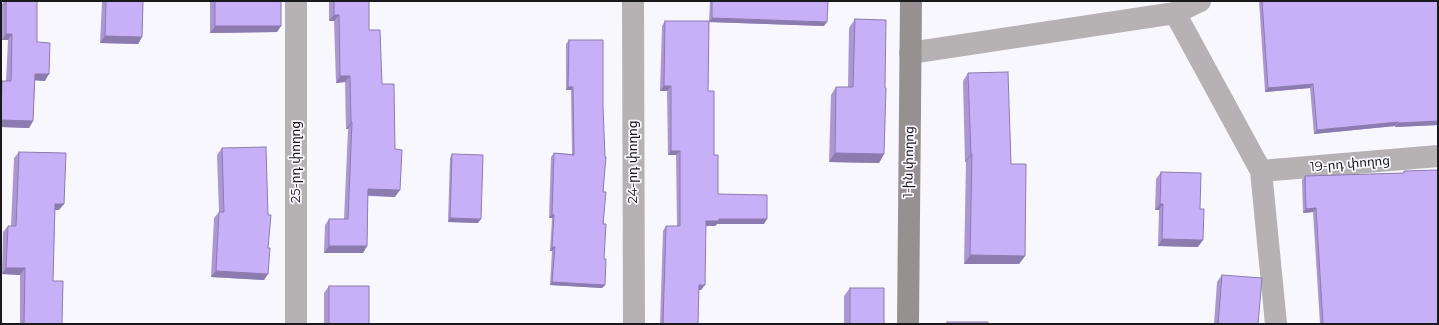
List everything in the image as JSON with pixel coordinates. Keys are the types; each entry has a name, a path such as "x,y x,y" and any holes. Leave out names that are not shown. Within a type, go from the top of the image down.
{"main road":[{"name":"1-ին փողոց","path":"908,324 911,1"}],"street":[{"name":"25-րդ փողոց","path":"296,1 296,324"},
{"name":"24-րդ փողոց","path":"633,1 634,324"},
{"path":"910,53 1175,14 1200,1"},
{"path":"1175,14 1261,171 1276,324"},
{"name":"19-րդ փողոց","path":"1261,171 1438,156"}],"building":[{"path":"6,1 37,1 37,42 50,43 49,74 35,74 33,121 1,120 2,81 11,81 12,34 6,34"},
{"path":"106,1 143,1 142,37 105,36"},
{"path":"215,1 281,1 281,26 215,26"},
{"path":"334,1 369,1 369,30 380,30 382,84 394,84 395,149 402,150 400,190 368,189 367,246 329,246 329,219 348,219 352,122 350,76 340,76 339,15 334,15"},
{"path":"712,1 828,1 827,22 712,18"},
{"path":"1262,1 1438,1 1438,121 1398,122 1317,130 1313,84 1268,88"},
{"path":"855,19 886,20 884,154 835,153 836,87 853,87"},
{"path":"665,21 709,21 708,91 714,91 714,155 718,155 718,194 767,195 767,219 719,219 719,221 706,221 705,285 699,285 698,324 663,324 666,226 680,226 680,151 671,151 671,86 664,86"},
{"path":"569,40 603,40 603,106 606,157 603,192 606,192 603,224 606,224 604,259 606,259 605,285 552,282 555,247 552,247 554,215 552,214 554,153 574,155 573,87 568,87"},
{"path":"1008,72 1011,164 1026,164 1025,256 970,255 972,154 968,73"},
{"path":"266,147 268,215 271,215 268,248 270,248 268,274 216,271 219,212 224,212 222,148"},
{"path":"19,152 66,153 64,204 55,204 53,281 63,281 62,324 24,324 25,268 6,268 8,226 16,226"},
{"path":"452,154 483,155 481,219 450,218"},
{"path":"1438,170 1438,324 1323,324 1316,208 1306,209 1305,176 1404,173 1404,171"},
{"path":"1161,172 1201,173 1200,209 1204,209 1203,240 1162,239 1163,204 1160,204"},
{"path":"1222,275 1262,278 1258,324 1218,324"},
{"path":"329,286 369,286 369,324 329,324"},
{"path":"850,288 884,288 884,324 850,324"},
{"path":"947,322 988,322 988,324 947,324"}]}
